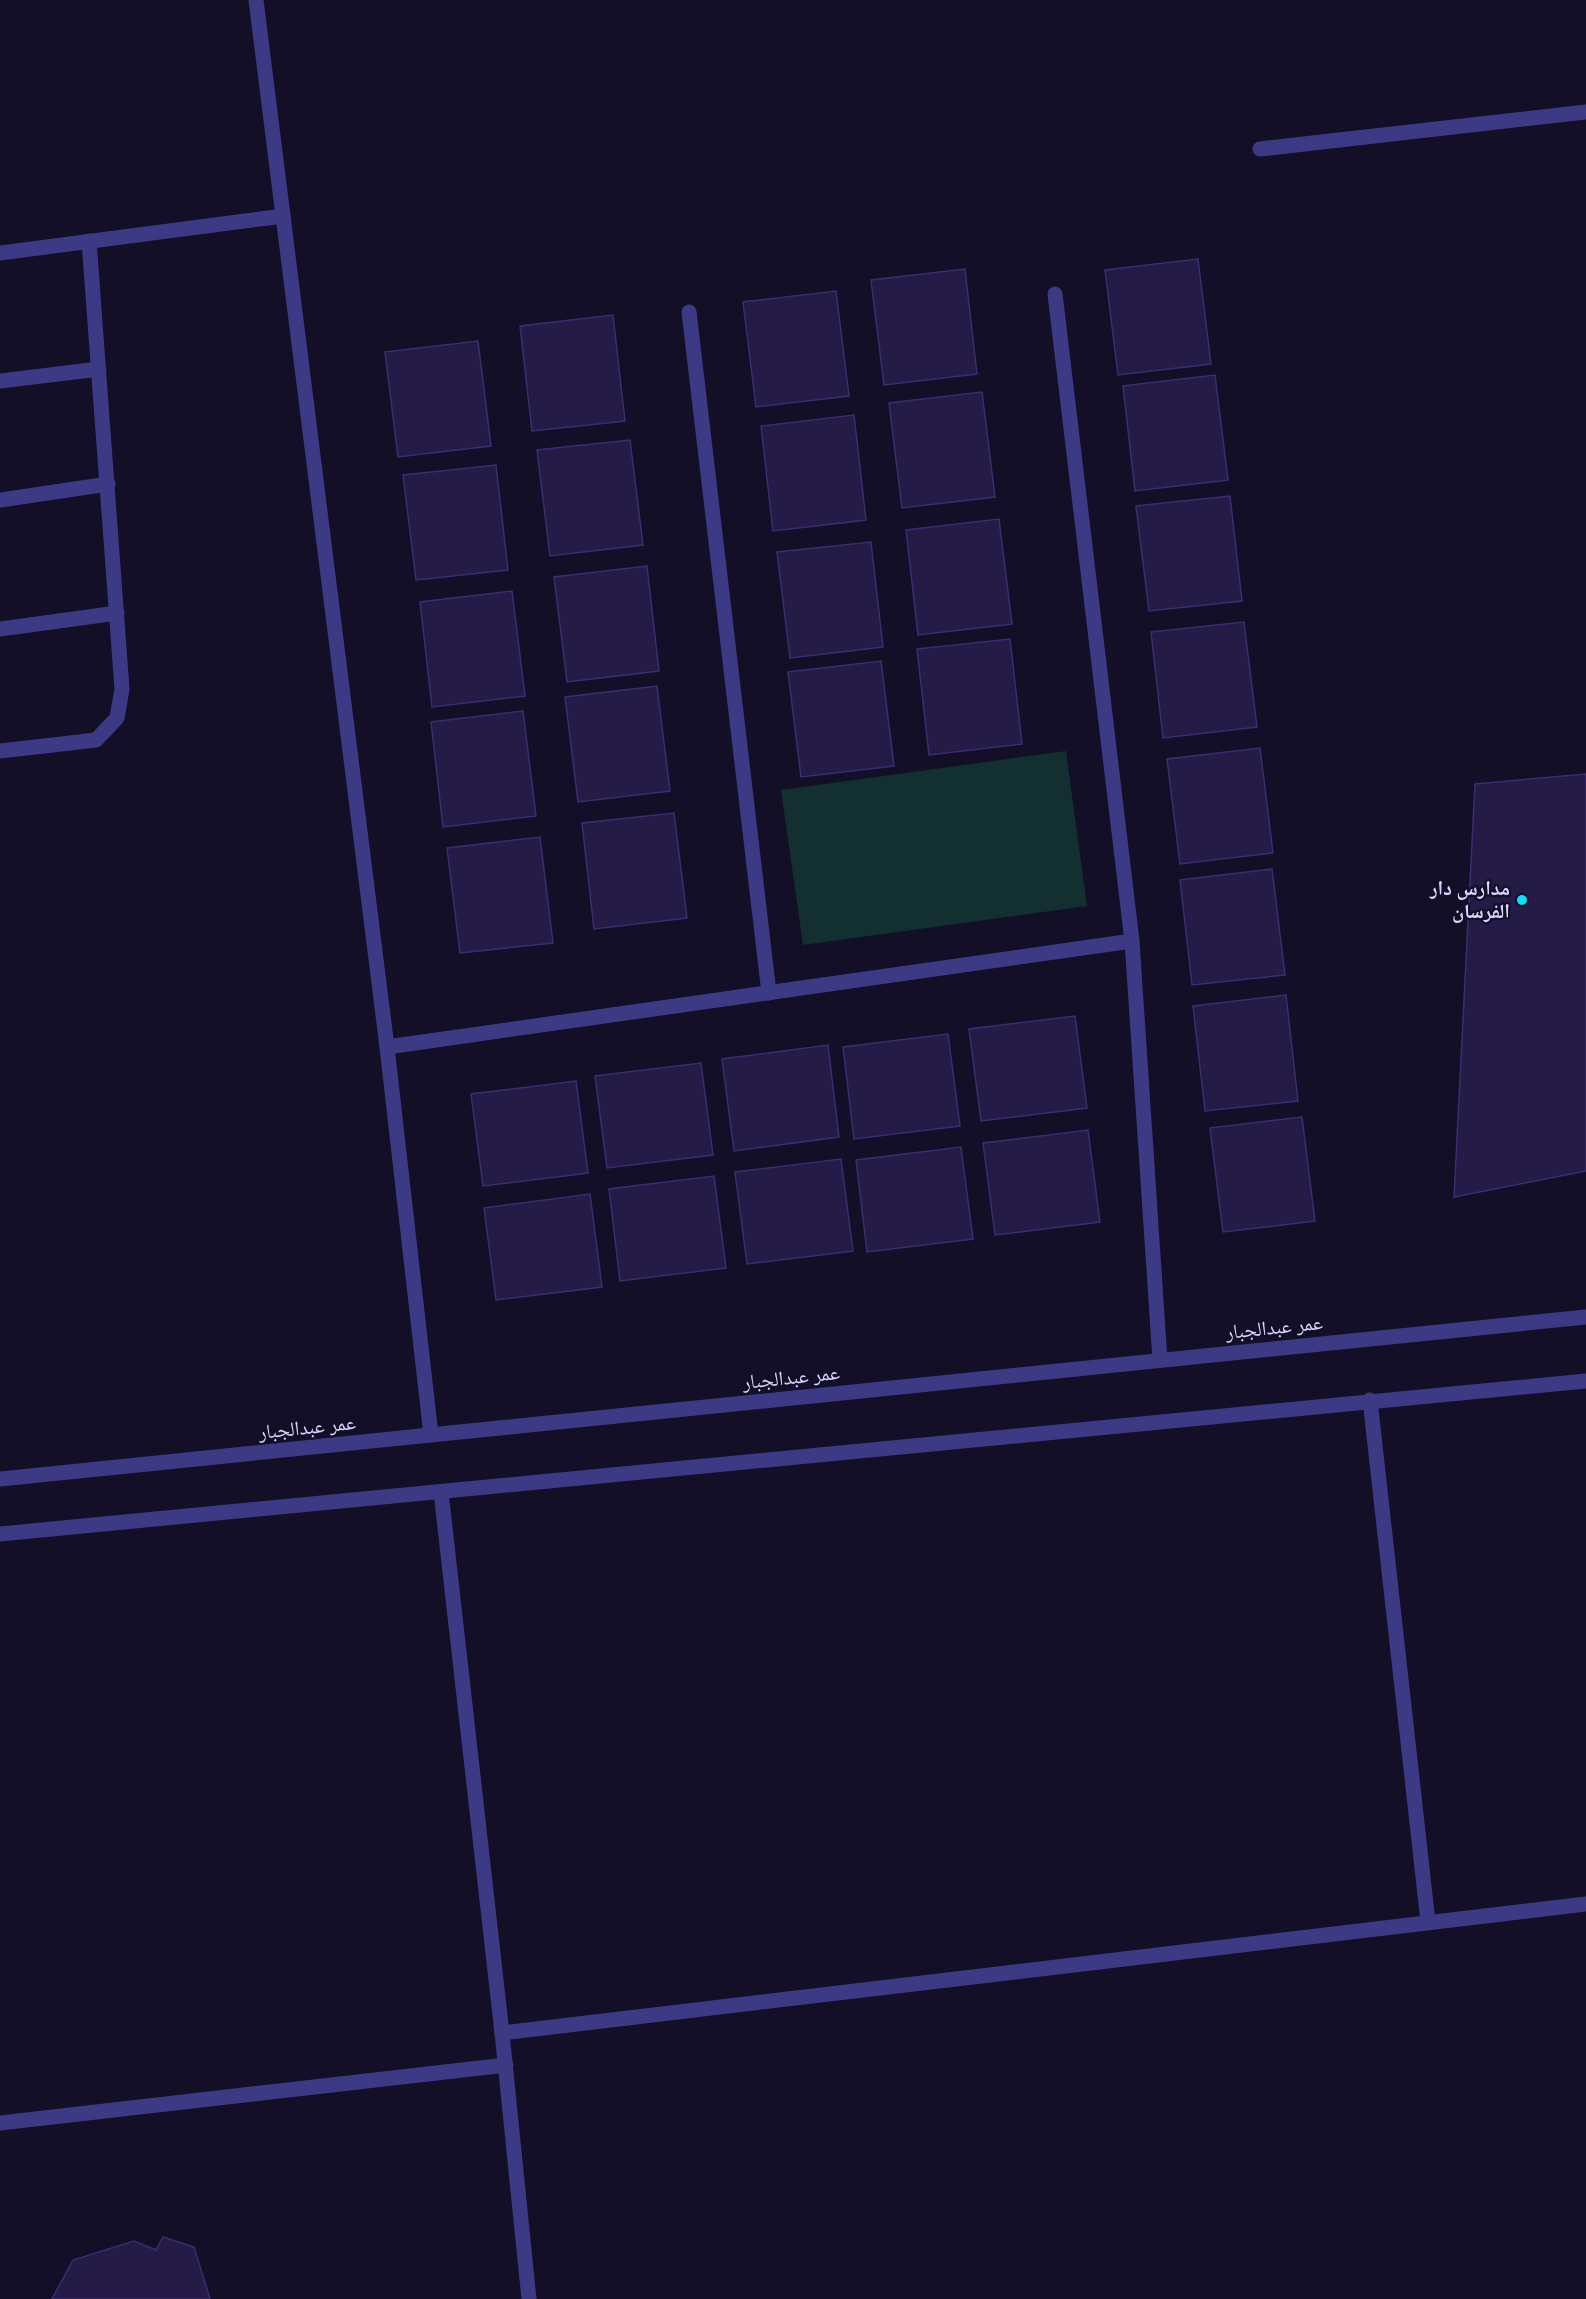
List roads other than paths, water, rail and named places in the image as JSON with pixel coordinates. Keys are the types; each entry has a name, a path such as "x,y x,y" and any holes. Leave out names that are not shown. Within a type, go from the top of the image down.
{"street":[{"path":"256,0 387,1047 431,1435"},
{"path":"1260,149 1586,112"},
{"path":"0,253 283,216"},
{"path":"0,751 96,740 117,718 122,689 89,241"},
{"path":"1055,294 1132,941 1160,1360"},
{"path":"689,312 769,993"},
{"path":"0,381 99,369"},
{"path":"0,500 108,484"},
{"path":"0,629 117,613"},
{"path":"387,1047 1132,941"},
{"name":"عمر عبدالجبار","path":"0,1479 1586,1317"},
{"path":"0,1534 1586,1380"},
{"path":"1370,1400 1428,1922"},
{"path":"441,1492 506,2065 529,2299"},
{"path":"502,2033 1586,1904"},
{"path":"0,2123 506,2065"}],"place":[{"name":"مدارس دار الفرسان","path":"1522,900"}]}
